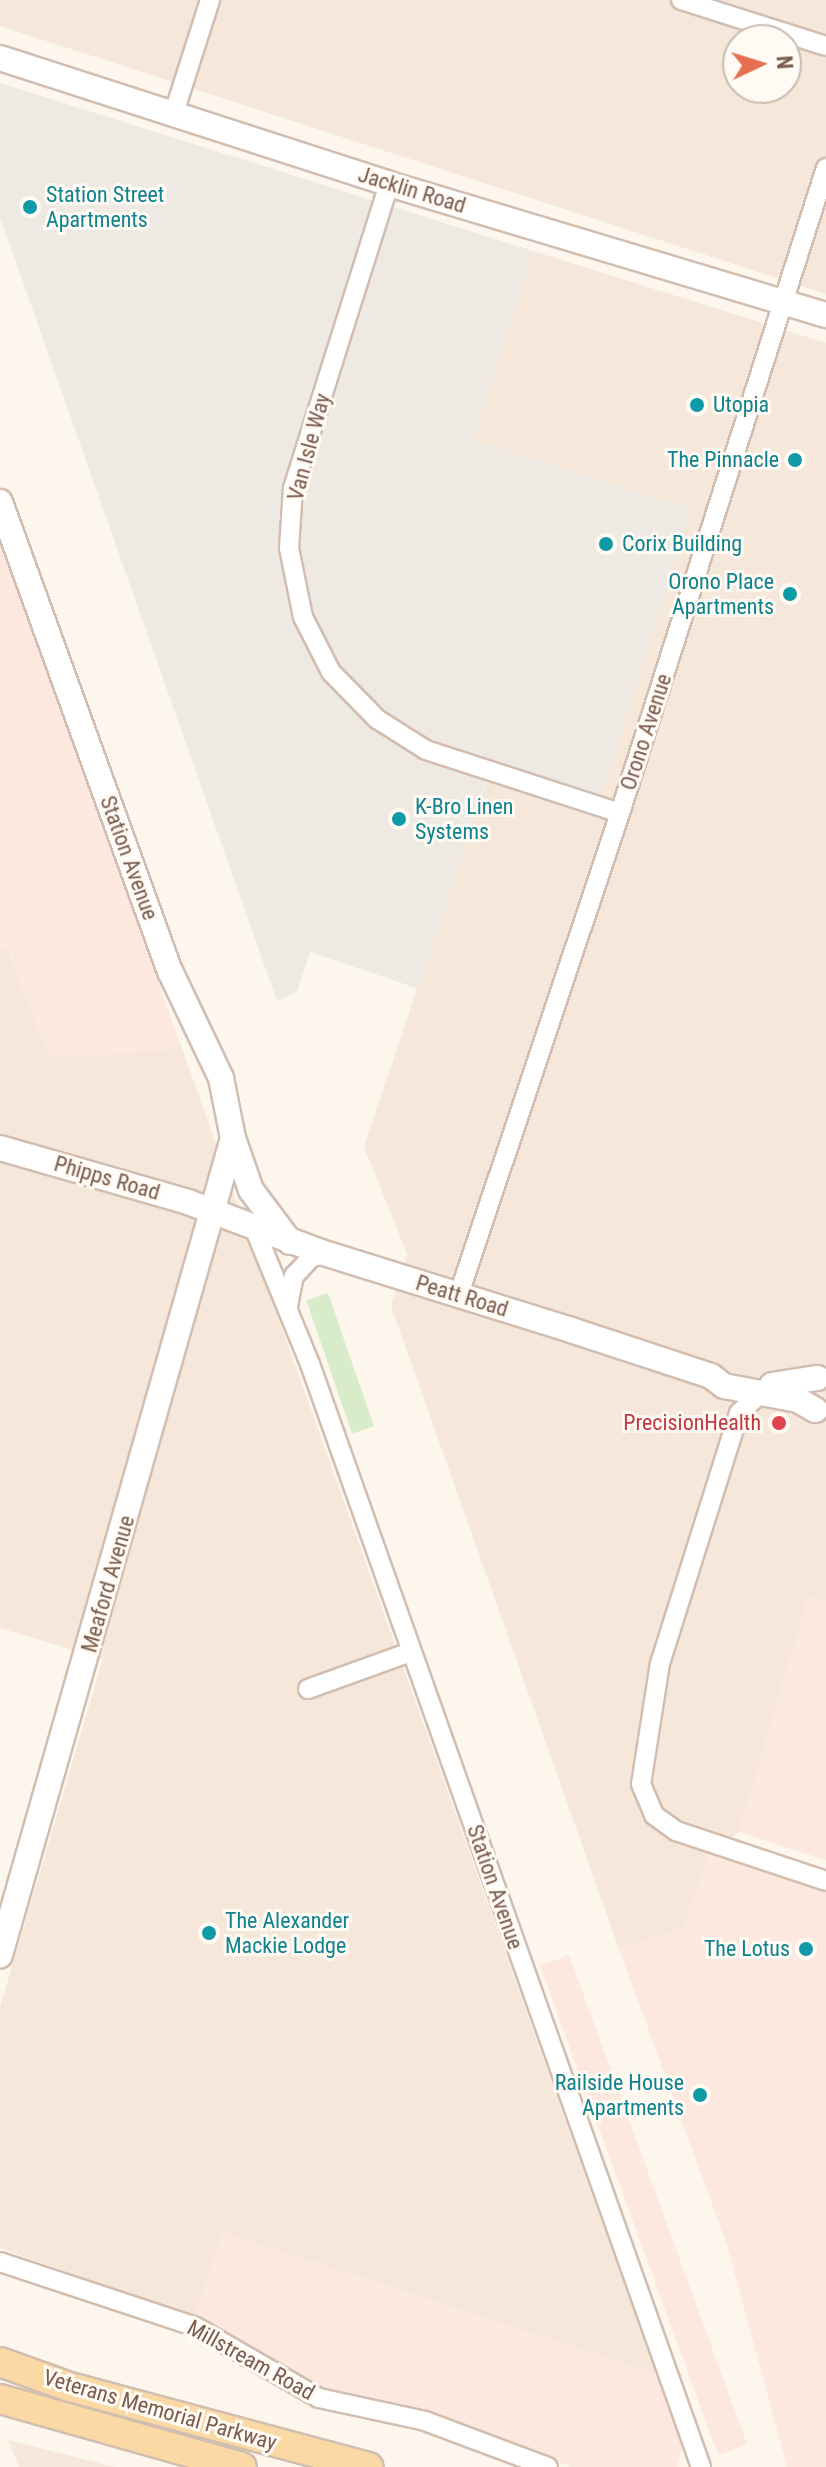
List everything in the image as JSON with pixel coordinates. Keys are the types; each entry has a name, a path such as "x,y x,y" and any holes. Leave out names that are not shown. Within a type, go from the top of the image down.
{"main road":[{"name":"Veterans Memorial Parkway","path":"0,2362 70,2387 368,2467"},
{"name":"Veterans Memorial Parkway","path":"0,2399 242,2467"}],"street":[{"path":"173,116 210,0"},
{"path":"681,0 826,46"},
{"name":"Jacklin Road","path":"0,58 389,184 826,315"},
{"name":"Orono Avenue","path":"459,1294 620,813 826,168"},
{"name":"Van Isle Way","path":"389,184 293,488 289,548 303,617 331,672 377,719 426,750 620,813"},
{"name":"Station Avenue","path":"0,502 170,971 221,1078 233,1138 213,1213"},
{"path":"233,1138 251,1190 290,1242"},
{"name":"Phipps Road","path":"0,1148 213,1213"},
{"name":"Peatt Road","path":"213,1213 290,1242 459,1294 720,1382 760,1394 798,1400 820,1416"},
{"name":"Meaford Avenue","path":"0,1955 213,1213"},
{"name":"Station Avenue","path":"255,1230 288,1306 699,2465"},
{"path":"288,1306 294,1276 312,1257 326,1254"},
{"name":"Peatt Road","path":"720,1382 781,1386 824,1371"},
{"name":"Peatt Road","path":"820,1416 811,1397 824,1371"},
{"path":"720,1382 739,1413"},
{"path":"760,1394 739,1413 655,1684 641,1767 645,1803 676,1831 826,1881"},
{"path":"308,1689 411,1652"},
{"name":"Millstream Road","path":"0,2262 196,2327 319,2398 425,2421 548,2467"}],"shaded area":[{"path":"0,0 826,0 826,294 0,26"},
{"path":"0,83 533,251 473,440 691,509 601,797 492,762 419,989 310,952 297,992 277,1001 0,217"},
{"path":"533,251 826,343 826,1601 809,1596 739,1832 709,1854 683,1928 619,1949 391,1306 407,1254 364,1147 493,762 690,509 473,441"},
{"path":"0,535 180,1043 161,1051 50,1056 8,948 0,950"},
{"path":"7,947 50,1056 161,1051 180,1043 656,2374 223,2233 194,2317 0,2248 0,2007 103,1659 0,1628 0,950"},
{"path":"809,1595 826,1601 826,1860 739,1832"},
{"path":"709,1854 826,1892 826,2467 787,2467 727,2245 619,1949 683,1928"},
{"path":"569,1955 747,2445 718,2455 540,1966"},
{"path":"222,2233 656,2374 683,2445 677,2467 572,2467 445,2417 314,2392 194,2317"},
{"path":"8,2440 114,2467 19,2467"}],"green space":[{"path":"328,1293 374,1426 352,1434 306,1300"}],"place":[{"name":"Station Street Apartments","path":"30,207"},
{"name":"Utopia","path":"697,405"},
{"name":"The Pinnacle","path":"795,460"},
{"name":"Corix Building","path":"606,544"},
{"name":"Orono Place Apartments","path":"790,594"},
{"name":"K-Bro Linen Systems","path":"399,819"},
{"name":"PrecisionHealth","path":"779,1423"},
{"name":"The Alexander Mackie Lodge","path":"209,1933"},
{"name":"The Lotus","path":"806,1949"},
{"name":"Railside House Apartments","path":"700,2095"}]}
